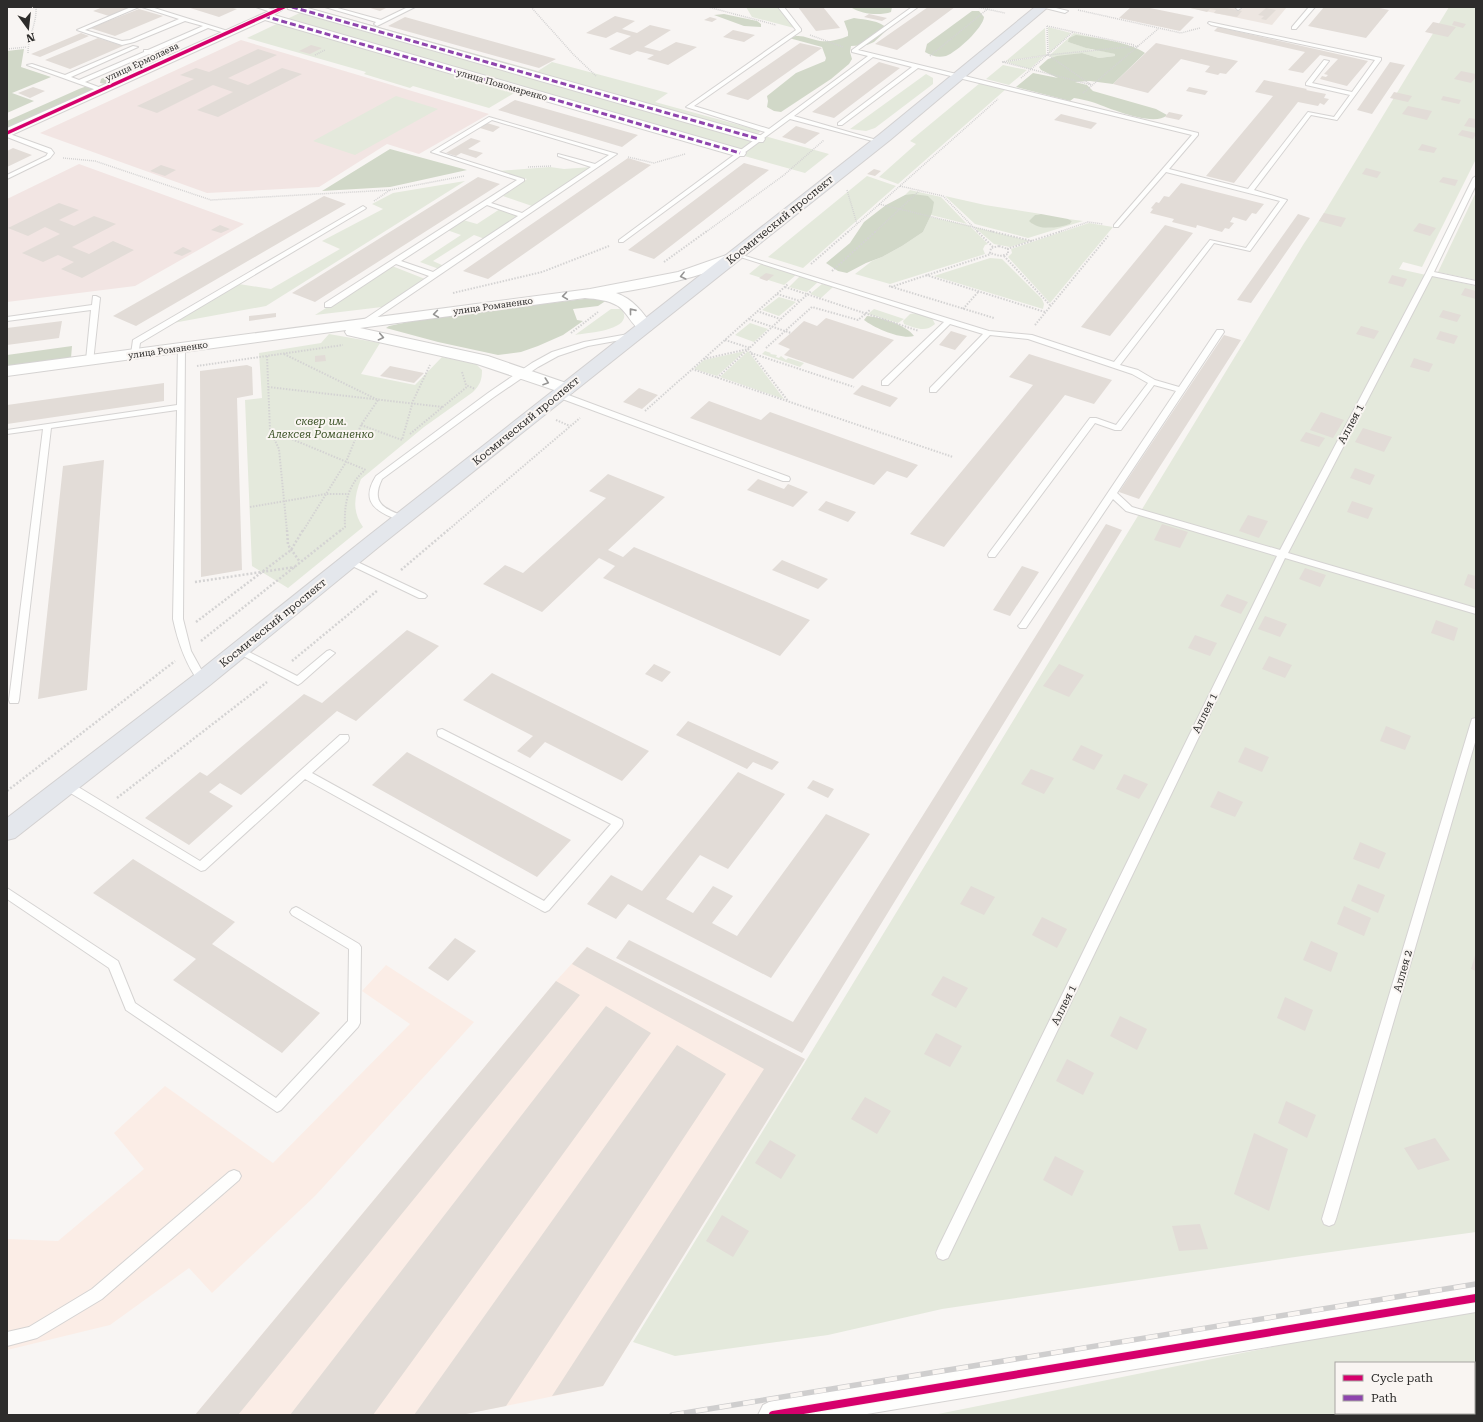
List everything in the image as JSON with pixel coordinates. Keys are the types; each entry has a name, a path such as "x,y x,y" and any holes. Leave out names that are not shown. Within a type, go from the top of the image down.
{"main road":[{"name":"Космический проспект","path":"7,831 202,680 878,142 1043,7"},
{"path":"585,293 683,277 711,268 734,256"},
{"name":"улица Романенко","path":"7,371 360,325 585,293 601,294 617,299 630,307 640,331"},
{"name":"улица Романенко","path":"328,328 377,336 466,356 522,374 563,392"}],"street":[{"name":"улица Пономаренко","path":"292,7 759,139"},
{"name":"улица Пономаренко","path":"270,10 740,153"},
{"name":"улица Ермолаева","path":"7,134 228,32 270,10"},
{"path":"773,1415 1476,1298"}],"lane":[{"path":"136,7 80,30 122,43 132,41 184,19"},
{"path":"146,7 228,32"},
{"path":"328,7 381,22"},
{"path":"368,28 412,7"},
{"path":"770,131 689,107 799,30 781,7"},
{"path":"915,7 854,51 1196,134 1116,226"},
{"path":"1043,7 1065,11"},
{"path":"1294,28 1312,7"},
{"path":"1212,23 1379,59 1335,119 1310,113 1250,191"},
{"path":"80,82 208,26"},
{"path":"132,41 136,43 131,46 170,59"},
{"path":"66,77 135,47"},
{"path":"620,241 873,56"},
{"path":"1326,61 1308,84 1353,94"},
{"path":"30,65 102,90"},
{"path":"840,124 917,66"},
{"path":"789,117 878,142"},
{"path":"328,305 522,180 434,152 492,118 614,154"},
{"path":"7,134 49,150 51,153 48,157 7,177"},
{"path":"360,325 614,154"},
{"path":"560,155 596,166"},
{"path":"1115,366 1212,241 1248,250 1284,200 1166,170"},
{"name":"Аллея 1","path":"944,1253 1282,555 1430,273 1476,178"},
{"path":"486,203 523,215"},
{"path":"135,354 136,342 363,208"},
{"path":"734,256 855,291 988,333 1024,336 1135,372 1152,382 1180,390"},
{"path":"396,262 434,275"},
{"path":"1430,273 1476,283"},
{"path":"90,360 96,298"},
{"path":"7,319 95,307"},
{"path":"885,383 949,321"},
{"path":"403,519 382,511 376,503 374,486 379,478 490,395 555,354 586,344 640,331"},
{"path":"1023,626 1220,332"},
{"path":"933,390 988,333"},
{"path":"181,348 178,618 180,634 186,652 193,669 202,680"},
{"path":"992,555 1093,420 1118,428 1152,382"},
{"path":"563,392 593,407 786,479"},
{"path":"7,432 181,407"},
{"path":"14,700 47,427"},
{"path":"1112,493 1129,509 1476,611"},
{"path":"349,562 422,596"},
{"path":"239,650 298,681 330,654"},
{"name":"Аллея 2","path":"1329,1219 1476,722"},
{"path":"304,774 545,907 618,823 442,733"},
{"path":"66,785 201,867 344,738"},
{"path":"7,893 114,965 130,1006 277,1106 354,1023 355,947 296,912"},
{"path":"7,1339 32,1333 97,1294 234,1176"}],"path":[{"path":"30,65 27,47 37,15 36,7"},
{"path":"531,7 573,54 621,100"},
{"path":"977,7 1005,13"},
{"path":"917,66 990,7"},
{"path":"1077,10 1181,33 1212,23"},
{"path":"1048,55 1046,26 1138,46"},
{"path":"1070,104 1158,28"},
{"path":"632,422 1073,32"},
{"path":"1092,85 1002,62 1048,55 1138,46"},
{"path":"7,49 27,47"},
{"path":"1048,55 1092,85"},
{"path":"659,266 784,175 835,130"},
{"path":"614,154 654,163 714,146"},
{"path":"48,157 95,161 211,200 390,190 491,170 551,166"},
{"path":"900,186 943,196 993,247"},
{"path":"363,208 390,190"},
{"path":"847,190 857,224"},
{"path":"717,378 920,191"},
{"path":"879,204 972,225 1032,241"},
{"path":"993,247 1000,246 1007,249 1088,222 1116,226"},
{"path":"1024,336 1116,226"},
{"path":"450,294 542,272 620,241"},
{"path":"991,254 990,250 993,247"},
{"path":"1004,256 1009,253 1007,249"},
{"path":"855,291 891,286 991,254 1004,256 1050,306"},
{"path":"813,262 820,265"},
{"path":"827,267 840,271"},
{"path":"926,275 1045,312"},
{"path":"885,285 1000,320"},
{"path":"784,287 933,335"},
{"path":"963,308 979,292"},
{"path":"777,294 800,301"},
{"path":"555,354 567,336 617,299"},
{"path":"766,348 812,306 858,320 872,308"},
{"path":"757,312 780,319"},
{"path":"749,319 791,333"},
{"path":"725,340 749,349 788,401"},
{"path":"703,359 749,349"},
{"path":"751,352 854,387"},
{"path":"283,354 378,400"},
{"path":"267,356 270,430 279,449 288,545 300,562"},
{"path":"402,440 412,403 420,382 431,364"},
{"path":"692,369 953,457"},
{"path":"396,445 468,386"},
{"path":"268,387 443,407"},
{"path":"180,634 291,550 346,462 360,425 378,400"},
{"path":"104,808 280,672 593,407"},
{"path":"551,418 570,426"},
{"path":"360,425 402,440"},
{"path":"270,430 366,470"},
{"path":"7,791 345,527 344,506 349,494 360,474 372,465"},
{"path":"250,506 326,494 349,494"},
{"path":"178,585 261,573 295,566"}],"shaded area":[{"path":"1186,7 1287,7 1272,25"},
{"path":"241,40 489,114 419,154 387,144 319,187 207,193 40,133"},
{"path":"79,164 244,224 135,286 7,302 7,199"},
{"path":"587,947 805,1059 603,1386 461,1415 195,1415 556,981"},
{"path":"386,965 474,1022 315,1196 212,1293 189,1268 110,1325 7,1350 7,1239 58,1241 144,1169 114,1133 165,1086 273,1163 410,1024 362,991"}],"green space":[{"path":"746,7 778,7 794,28 752,17"},
{"path":"892,7 891,12 876,14 860,12 852,8"},
{"path":"1449,7 1476,7 1476,159 1422,267 1403,262 1399,269 1476,286 1476,1232 942,1309 828,1335 675,1356 633,1342 807,1059"},
{"path":"310,8 538,71 552,62 668,93 655,102 761,131 758,134 829,154 805,173 516,92 489,108 413,86 410,88 364,74 366,72 247,38"},
{"path":"972,11 979,11 984,17 983,22 963,45 951,54 943,57 930,55 925,52 927,44"},
{"path":"724,14 757,21 761,24 761,27 744,26 714,15"},
{"path":"854,18 876,22 888,29 874,42 867,45 851,46 850,52 852,59 849,64 831,79 781,112 774,111 767,107 767,96 796,73 825,61 826,58 822,47 789,38 801,36 823,41 841,39 848,36 844,21"},
{"path":"1048,27 1071,33 1049,53"},
{"path":"1045,28 1046,55 1006,61"},
{"path":"1074,33 1124,44 1085,37 1068,42 1093,50 1050,55"},
{"path":"1076,35 1122,43 1139,49 1145,53 1113,84 1090,81 1075,82 1087,85 1093,91 1156,109 1167,115 1161,118 1142,118 1088,101 1074,98 1070,101 1016,87 1033,73 1058,78 1041,70 1039,67 1048,59 1057,56 1082,53 1099,58 1115,56 1115,54 1086,48 1068,42 1069,38"},
{"path":"24,49 21,67 51,77 12,93 34,101 7,113 7,51"},
{"path":"1097,50 1116,54 1115,56 1099,58 1082,53 1053,58 1049,55"},
{"path":"151,55 158,56 160,59 150,63 145,68 106,84 100,83 101,79"},
{"path":"1044,56 1030,69 1006,62"},
{"path":"1003,65 1027,70 1009,85 986,79"},
{"path":"926,74 933,78 933,84 875,128 866,131 850,129"},
{"path":"980,83 1006,89 898,184 879,177 916,144 910,141"},
{"path":"87,86 94,89 93,91 7,130 7,121"},
{"path":"396,96 438,109 355,155 313,141"},
{"path":"390,149 467,170 390,187 322,191"},
{"path":"550,167 564,169 592,167 532,206 503,196 527,179 498,171"},
{"path":"867,176 896,186 803,268 768,257"},
{"path":"465,181 266,306 173,323 239,284 271,289 340,249 322,241 383,209 372,204 393,193"},
{"path":"910,190 941,197 967,224 931,215 932,213 905,195"},
{"path":"1476,192 1476,280 1438,272"},
{"path":"913,194 928,196 934,202 932,213 923,232 882,257 847,273 838,271 826,263 850,243 864,222 886,205 905,195"},
{"path":"945,196 985,205 1041,214 1035,215 1032,224 1048,228 1070,224 1072,221 1068,219 1083,221 1028,238 975,224"},
{"path":"500,209 520,215 485,239 474,235 433,261 444,266 439,269 420,262 461,235 447,230 463,220 477,224"},
{"path":"1041,214 1072,221 1070,224 1060,227 1048,228 1038,226 1029,221 1035,215"},
{"path":"930,217 970,226 988,244 985,245 983,249 985,254 890,284 855,274 872,261 902,246 923,232"},
{"path":"1089,223 1113,227 1050,303 1008,257 1012,253 1011,249"},
{"path":"974,227 1030,241 1010,247 994,244"},
{"path":"990,258 1002,259 1042,299 1044,304 1043,309 934,276"},
{"path":"761,264 796,275 784,285 749,274"},
{"path":"392,266 425,279 382,307 315,315"},
{"path":"800,276 818,282 807,292 789,287"},
{"path":"822,284 833,287 821,298 810,294"},
{"path":"779,297 796,302 779,316 762,310"},
{"path":"592,298 607,300 598,306 573,309 577,320 583,321 563,335 521,352 498,355 438,342 386,328 389,326 427,318"},
{"path":"611,309 622,309 624,313 624,318 617,326 602,331 575,335"},
{"path":"874,309 904,319 898,323 868,314"},
{"path":"917,313 932,318 935,324 924,329 904,324 903,321 910,314"},
{"path":"867,316 879,318 899,325 906,328 914,336 909,337 896,335 881,330 864,320"},
{"path":"750,323 768,329 754,342 735,335"},
{"name":"сквер им. Алексея Романенко","path":"329,334 380,343 361,374 415,385 442,357 476,364 482,370 482,377 479,385 473,392 424,427 361,479 355,504 359,521 363,527 288,588 252,566 245,400 262,398 259,353 321,343"},
{"path":"72,346 71,358 7,366 7,355"},
{"path":"745,351 717,376 694,369 704,360"},
{"path":"748,351 784,399 720,377"},
{"path":"765,351 771,353 770,354 777,355 776,357 779,358 781,356 786,360 788,358 804,363 800,367 762,354"},
{"path":"1476,1306 1476,1415 933,1415"}],"building":[{"path":"103,7 132,7 109,16 93,11"},
{"path":"187,7 229,7 237,9 219,17"},
{"path":"367,7 388,7 380,11"},
{"path":"798,7 823,7 840,28 816,31"},
{"path":"928,7 955,7 897,50 875,44"},
{"path":"1131,7 1145,7 1194,17 1180,31 1119,18"},
{"path":"1186,7 1222,7 1242,11 1237,17 1214,13 1216,10 1210,9 1207,12"},
{"path":"1324,7 1375,7 1389,10 1366,38 1308,26"},
{"path":"1266,8 1276,10 1266,20 1261,19 1264,16 1258,15"},
{"path":"139,9 163,16 115,36 90,28"},
{"path":"869,14 887,18 882,21 864,17"},
{"path":"615,16 635,21 622,29 637,33 650,25 671,30 644,47 660,51 676,42 697,47 668,65 647,59 654,55 637,51 630,55 609,49 631,36 617,32 606,38 586,33"},
{"path":"405,17 556,59 539,68 388,26"},
{"path":"710,17 717,19 712,22 704,20"},
{"path":"1454,21 1466,24 1463,28 1452,25"},
{"path":"1433,22 1456,27 1448,37 1425,32"},
{"path":"1218,27 1368,61 1347,86 1320,79 1322,76 1326,77 1328,75 1324,74 1338,59 1320,55 1303,73 1288,70 1305,52 1214,31"},
{"path":"733,30 755,35 744,42 723,37"},
{"path":"81,33 89,36 40,57 31,54"},
{"path":"98,38 123,46 70,69 45,60"},
{"path":"800,43 822,48 748,100 726,94"},
{"path":"1156,43 1238,61 1226,74 1220,73 1218,75 1205,72 1210,66 1181,59 1148,93 1113,84"},
{"path":"311,45 322,48 310,54 299,51"},
{"path":"258,49 277,55 228,78 248,85 282,68 302,74 218,117 197,110 233,92 213,85 157,113 137,106 194,79 180,75 196,68 209,72"},
{"path":"879,62 900,68 834,118 812,112"},
{"path":"1390,62 1405,65 1372,114 1357,110"},
{"path":"1461,71 1476,74 1476,77 1471,83 1454,79"},
{"path":"1264,80 1326,94 1324,98 1329,99 1324,105 1320,103 1318,106 1298,102 1234,183 1206,176 1273,96 1255,92"},
{"path":"33,87 45,91 30,98 18,93"},
{"path":"1189,87 1208,91 1205,95 1186,91"},
{"path":"1394,92 1412,96 1408,102 1390,98"},
{"path":"1443,96 1461,100 1459,104 1441,100"},
{"path":"515,100 638,135 622,147 498,110"},
{"path":"1408,106 1432,111 1427,120 1402,114"},
{"path":"1169,112 1183,115 1179,120 1165,117"},
{"path":"1061,114 1097,123 1091,129 1054,120"},
{"path":"1469,118 1476,119 1476,128 1464,126"},
{"path":"487,123 500,127 493,132 480,128"},
{"path":"796,126 820,133 805,144 782,137"},
{"path":"1462,130 1476,134 1473,139 1458,135"},
{"path":"471,138 481,141 468,149 483,153 476,158 461,153 456,156 446,153"},
{"path":"1422,144 1437,148 1434,153 1418,150"},
{"path":"13,148 32,155 7,167 7,151"},
{"path":"628,158 651,165 488,279 463,271"},
{"path":"744,163 769,170 654,259 628,250"},
{"path":"161,165 176,170 165,176 150,171"},
{"path":"1366,168 1381,172 1377,178 1362,174"},
{"path":"874,169 881,171 875,176 867,174"},
{"path":"478,177 500,184 315,302 292,293"},
{"path":"1443,177 1458,180 1455,186 1439,182"},
{"path":"1181,183 1264,204 1256,214 1252,213 1246,221 1233,217 1230,222 1234,223 1229,229 1225,228 1222,232 1197,225 1196,228 1172,222 1174,219 1150,213 1153,209 1151,208 1156,202 1159,203 1164,196 1169,197"},
{"path":"324,196 346,204 136,326 113,316"},
{"path":"59,203 79,210 59,220 74,226 94,216 116,224 72,247 89,254 113,241 134,250 82,278 61,269 74,262 58,255 43,262 22,253 60,234 45,227 28,236 8,228"},
{"path":"1324,213 1346,218 1341,227 1319,221"},
{"path":"1298,214 1310,218 1251,303 1237,300"},
{"path":"1419,223 1436,228 1430,236 1413,231"},
{"path":"220,225 230,229 221,233 211,230"},
{"path":"1165,225 1193,233 1110,336 1081,327"},
{"path":"183,247 192,251 182,256 173,253"},
{"path":"766,273 774,275 767,281 759,278"},
{"path":"1392,275 1407,279 1403,287 1388,283"},
{"path":"1465,288 1476,291 1476,299 1461,295"},
{"path":"1443,310 1461,315 1457,322 1439,317"},
{"path":"276,313 276,317 249,321 249,316"},
{"path":"826,318 894,340 853,379 784,355 790,349 778,344 804,321 817,326"},
{"path":"62,321 59,338 7,345 7,328"},
{"path":"1361,326 1379,331 1374,339 1356,334"},
{"path":"951,331 967,336 955,350 939,345"},
{"path":"1440,331 1458,336 1454,344 1436,339"},
{"path":"1224,335 1241,340 1139,499 1119,492"},
{"path":"1029,354 1112,380 1094,404 1065,395 944,547 910,534 1033,385 1009,377"},
{"path":"325,355 326,361 315,362 315,356"},
{"path":"1414,358 1433,364 1429,372 1410,367"},
{"path":"247,365 252,367 253,395 237,398 242,570 201,577 200,371"},
{"path":"390,366 424,373 414,383 380,376"},
{"path":"164,383 164,401 7,424 7,405"},
{"path":"862,385 898,398 890,407 853,394"},
{"path":"639,388 658,395 642,409 623,402"},
{"path":"709,401 761,420 770,412 918,465 907,478 887,471 874,485 690,418"},
{"path":"1321,412 1344,420 1333,438 1310,430"},
{"path":"1363,428 1392,437 1384,452 1355,442"},
{"path":"1306,432 1325,438 1319,447 1300,441"},
{"path":"104,460 87,690 38,699 63,466"},
{"path":"1355,468 1375,475 1370,485 1350,478"},
{"path":"608,474 665,497 608,550 623,557 634,547 810,620 780,656 603,578 615,566 599,558 542,612 483,584 505,565 523,573 606,498 589,491"},
{"path":"758,479 784,489 788,484 808,492 793,507 747,490"},
{"path":"826,501 856,512 848,522 818,510"},
{"path":"1352,501 1373,508 1368,519 1347,512"},
{"path":"1248,515 1268,521 1259,538 1239,531"},
{"path":"1106,524 1122,530 802,1053 616,958 629,940 793,1022"},
{"path":"1162,524 1188,532 1180,548 1154,540"},
{"path":"782,560 828,579 818,589 772,570"},
{"path":"1022,566 1039,572 1010,616 993,610"},
{"path":"1305,568 1326,575 1320,587 1299,579"},
{"path":"1468,574 1476,576 1476,590 1464,585"},
{"path":"1227,594 1248,602 1241,614 1220,606"},
{"path":"1265,616 1287,624 1280,637 1258,629"},
{"path":"1436,620 1458,628 1454,641 1431,633"},
{"path":"407,630 439,646 356,721 337,711 241,795 220,783 209,792 233,806 189,845 145,818 200,772 207,776 304,694 322,703"},
{"path":"1195,635 1217,643 1210,656 1188,648"},
{"path":"1269,656 1292,665 1285,678 1262,669"},
{"path":"654,664 671,672 662,682 645,674"},
{"path":"1059,664 1084,675 1069,697 1043,686"},
{"path":"492,673 649,751 622,781 545,742 530,758 517,751 533,736 463,700"},
{"path":"688,721 779,762 772,770 753,762 747,769 676,735"},
{"path":"1386,726 1411,736 1405,750 1380,741"},
{"path":"1081,745 1103,755 1094,770 1072,760"},
{"path":"1245,747 1269,757 1262,772 1238,762"},
{"path":"407,752 571,840 537,877 372,785"},
{"path":"1031,769 1054,778 1044,794 1021,784"},
{"path":"738,772 785,794 728,869 700,855 666,899 693,913 713,886 733,896 712,923 737,936 826,814 870,834 771,978 628,904 616,919 587,904 611,875 642,891"},
{"path":"1124,774 1148,784 1139,799 1116,789"},
{"path":"813,780 834,789 828,798 807,788"},
{"path":"1218,791 1243,802 1235,817 1210,807"},
{"path":"1360,842 1386,853 1379,869 1353,859"},
{"path":"133,859 235,922 212,944 320,1013 282,1053 173,980 196,959 93,893"},
{"path":"1358,884 1385,895 1378,913 1351,901"},
{"path":"971,886 995,897 984,915 960,904"},
{"path":"1344,906 1371,918 1364,936 1337,924"},
{"path":"1042,917 1067,929 1057,948 1032,935"},
{"path":"455,938 476,951 448,981 428,968"},
{"path":"1311,941 1338,953 1331,972 1303,960"},
{"path":"587,947 805,1059 603,1386 552,1396 764,1069 572,964"},
{"path":"1476,952 1476,971 1471,969"},
{"path":"943,976 968,988 956,1008 931,995"},
{"path":"556,981 580,995 238,1415 195,1415"},
{"path":"1285,997 1313,1010 1305,1031 1277,1018"},
{"path":"606,1006 651,1033 373,1415 290,1415"},
{"path":"1120,1016 1147,1029 1137,1050 1110,1036"},
{"path":"936,1033 962,1046 950,1067 924,1054"},
{"path":"677,1045 726,1074 506,1406 461,1415 414,1415"},
{"path":"1067,1059 1094,1073 1083,1095 1056,1081"},
{"path":"865,1097 891,1111 877,1134 851,1119"},
{"path":"1286,1101 1316,1115 1307,1138 1278,1123"},
{"path":"1254,1133 1288,1149 1269,1211 1234,1194"},
{"path":"1435,1138 1450,1160 1418,1170 1404,1148"},
{"path":"770,1140 796,1155 781,1179 755,1163"},
{"path":"1055,1156 1084,1171 1072,1196 1043,1180"},
{"path":"722,1215 749,1231 733,1257 706,1241"},
{"path":"1200,1224 1208,1249 1179,1251 1172,1226"}],"railway":[{"path":"672,1415 1476,1284"}],"marked path":[{"path":"292,7 759,139"},
{"path":"264,16 740,153"}],"cycle path":[{"path":"7,133 284,7"},
{"path":"773,1415 1476,1298"}]}
